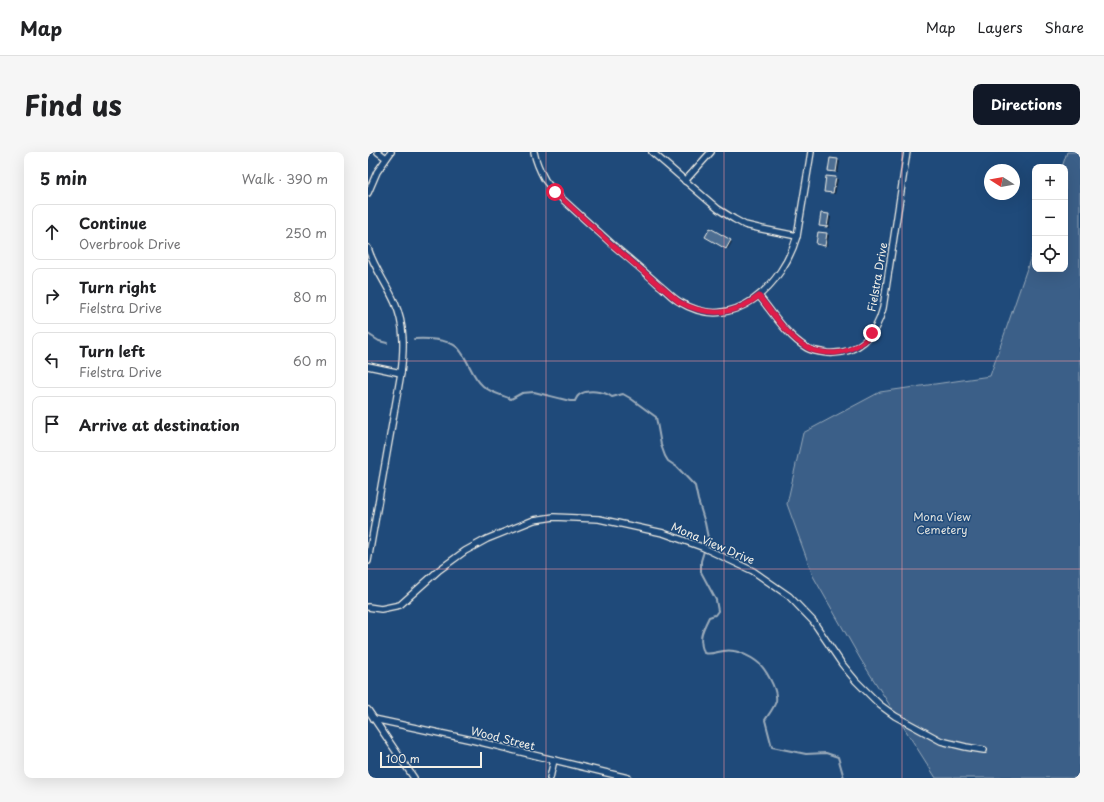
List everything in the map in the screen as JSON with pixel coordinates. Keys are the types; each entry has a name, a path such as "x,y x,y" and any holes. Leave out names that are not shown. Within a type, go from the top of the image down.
{"street":[{"path":"378,152 386,158"},
{"path":"368,193 377,172 391,152"},
{"path":"534,152 538,166 545,180 555,192 610,243 679,302 696,310 712,312 726,312 738,309 750,303 769,287 785,266 797,236 811,152"},
{"path":"652,152 718,209 734,219 762,229 797,236"},
{"path":"686,181 711,152"},
{"name":"Fielstra Drive","path":"759,296 785,329 796,340 808,348 820,352 843,352 864,342 878,323 883,308 907,152"},
{"path":"368,248 374,264 395,302 403,337 401,373 368,561"},
{"path":"368,366 401,373"},
{"name":"Mona View Drive","path":"368,607 381,609 400,605 439,570 465,551 487,539 534,520 554,517 599,520 663,533 702,547 753,571 789,596 813,621 842,664 856,681 880,705 895,716 941,741 966,748 984,750"},
{"path":"368,710 414,778"},
{"name":"Wood Street","path":"374,719 472,740 628,778"},
{"path":"550,778 554,760"}],"green space":[{"name":"Mona View Cemetery","path":"1067,152 1080,152 1080,778 936,778 861,660 813,576 787,504 803,433 880,392 990,376 1032,254 1032,272 1068,272 1068,164 1063,164"}],"building":[{"path":"830,158 838,159 836,172 828,171"},
{"path":"826,176 836,177 833,193 824,192"},
{"path":"821,213 829,214 827,227 819,226"},
{"path":"710,228 731,240 726,249 705,237"},
{"path":"818,232 827,233 825,246 816,244"}],"waterway":[{"path":"368,334 379,341 387,343"},
{"path":"414,339 437,340 454,345 462,353 476,378 483,386 493,392 511,399 522,393 534,392 570,401 575,401 578,395 591,391 600,392 612,397 623,394 656,417 661,445 665,456 668,461 677,467 695,486 705,523 708,538 701,561 701,572 716,600 718,611 715,615 709,617 703,631 701,643 704,653 712,654 729,650 748,656 760,664 770,679 776,696 774,706 765,720 772,747 806,754 826,753 838,757 844,778"}],"route":[{"path":"555,192 610,243 679,302 687,306 696,310 726,312 738,309 750,303 759,296 785,329 796,340 808,348 820,352 843,352 864,342 872,333"}]}
